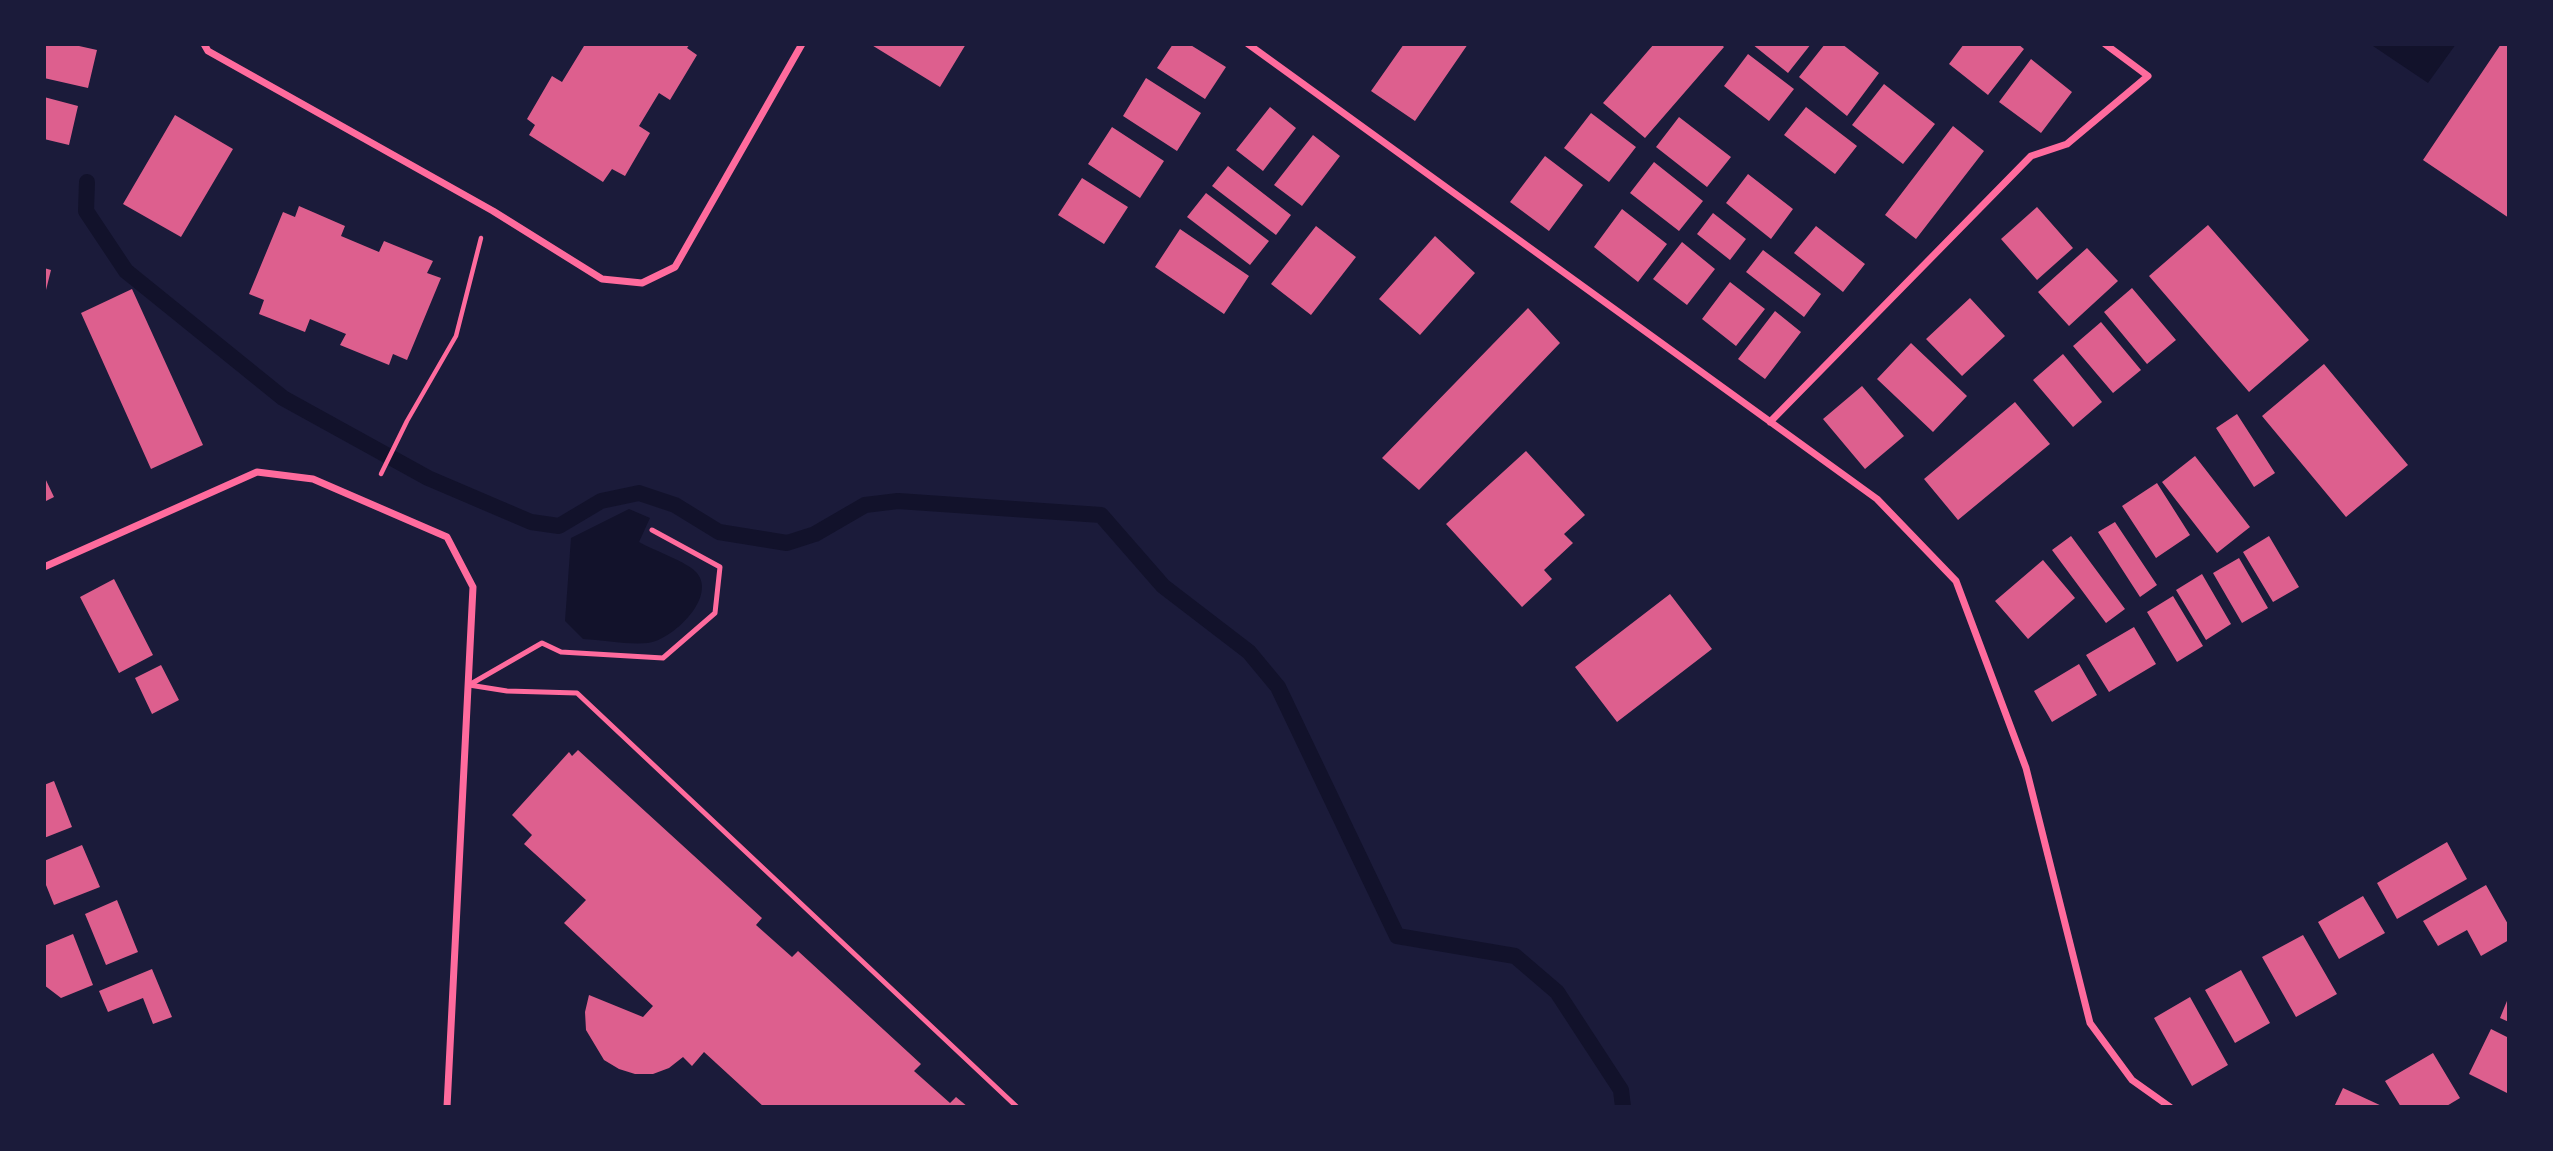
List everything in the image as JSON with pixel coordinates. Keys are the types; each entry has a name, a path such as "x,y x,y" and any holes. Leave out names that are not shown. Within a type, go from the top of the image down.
{"street":[{"path":"204,44 208,51 493,211 602,279 642,283 675,267 802,44"},
{"path":"1248,44 1877,499 1956,581 2026,768 2090,1023 2132,1080 2170,1107"},
{"path":"1770,422 2031,156 2067,144 2148,76 2105,44"},
{"path":"44,567 257,472 313,479 447,537 473,587 447,1107"}],"lane":[{"path":"469,685 541,643 561,652 663,658 715,613 720,567 652,530"},
{"path":"469,685 507,691 577,693 1017,1107"}],"path":[{"path":"382,472 407,421 456,336 483,230 493,211"}],"shaded area":[{"path":"2370,44 2456,44 2428,83"},
{"path":"629,509 650,518 639,542 678,560 697,573 702,583 701,594 689,616 658,640 632,643 583,639 565,621 571,538"}],"building":[{"path":"44,44 70,44 97,50 88,88 44,78"},
{"path":"581,44 690,44 687,48 697,55 670,100 659,93 639,126 650,133 625,176 612,169 603,182 529,135 535,125 527,119 552,76 562,82 584,46"},
{"path":"870,44 966,44 940,87"},
{"path":"1173,44 1189,44 1226,67 1205,99 1157,68"},
{"path":"1404,44 1468,44 1415,121 1371,91"},
{"path":"1654,44 1721,44 1724,47 1645,138 1603,103"},
{"path":"1752,44 1811,44 1788,73"},
{"path":"1825,44 1842,44 1879,73 1847,116 1799,77"},
{"path":"1964,44 2018,44 2024,49 1988,95 1949,64"},
{"path":"2501,44 2509,44 2509,218 2423,160"},
{"path":"1748,54 1794,89 1769,121 1724,86"},
{"path":"2031,59 2072,92 2041,133 1999,102"},
{"path":"1146,78 1201,113 1177,151 1123,116"},
{"path":"1884,84 1935,124 1903,164 1852,125"},
{"path":"44,97 78,106 69,145 44,139"},
{"path":"1270,107 1296,128 1263,171 1236,150"},
{"path":"1806,107 1857,146 1835,174 1784,135"},
{"path":"1591,113 1636,147 1609,182 1564,148"},
{"path":"175,115 233,149 181,237 123,204"},
{"path":"1679,117 1731,157 1707,187 1656,147"},
{"path":"1953,126 1984,151 1916,239 1885,215"},
{"path":"1112,127 1164,161 1140,198 1088,164"},
{"path":"1313,135 1340,156 1302,206 1274,185"},
{"path":"1545,156 1583,185 1549,231 1510,202"},
{"path":"1654,162 1703,201 1679,231 1630,193"},
{"path":"1228,166 1291,215 1276,235 1212,186"},
{"path":"1748,174 1793,209 1771,239 1726,203"},
{"path":"1082,178 1128,207 1104,244 1058,215"},
{"path":"1206,193 1269,241 1250,265 1187,217"},
{"path":"299,206 345,226 341,236 379,252 384,241 433,261 427,273 441,278 407,360 393,354 389,365 340,345 346,334 310,319 305,332 259,314 264,300 249,294 283,212 295,217"},
{"path":"2037,207 2073,248 2037,280 2001,239"},
{"path":"1622,209 1667,244 1638,282 1594,247"},
{"path":"1713,213 1746,239 1730,260 1697,234"},
{"path":"2208,225 2309,340 2249,392 2149,276"},
{"path":"1316,226 1356,257 1311,315 1271,284"},
{"path":"1816,226 1865,264 1843,292 1794,253"},
{"path":"1180,229 1249,276 1224,314 1155,267"},
{"path":"1435,236 1475,273 1420,335 1379,299"},
{"path":"1682,242 1715,269 1687,305 1653,279"},
{"path":"2087,248 2118,281 2069,326 2038,292"},
{"path":"1763,250 1821,294 1804,317 1746,272"},
{"path":"44,268 51,270 44,298"},
{"path":"1730,282 1765,309 1736,346 1702,319"},
{"path":"2132,288 2176,340 2147,364 2104,312"},
{"path":"132,289 203,445 151,469 81,313"},
{"path":"1970,298 2005,336 1962,376 1926,339"},
{"path":"1528,308 1560,343 1419,490 1382,458"},
{"path":"1775,311 1801,332 1765,379 1738,359"},
{"path":"2101,322 2141,370 2113,393 2073,346"},
{"path":"1911,343 1967,396 1933,432 1877,379"},
{"path":"2063,354 2102,402 2073,427 2033,380"},
{"path":"2324,364 2408,465 2346,517 2262,416"},
{"path":"1862,386 1904,436 1865,469 1823,419"},
{"path":"2015,402 2050,444 1958,520 1924,479"},
{"path":"2237,414 2275,473 2254,487 2216,428"},
{"path":"1526,451 1585,515 1564,534 1573,543 1544,570 1552,579 1522,607 1446,524"},
{"path":"2195,456 2250,527 2217,553 2162,482"},
{"path":"44,476 54,497 44,502"},
{"path":"2157,483 2190,535 2156,558 2122,506"},
{"path":"2115,522 2157,585 2140,597 2098,532"},
{"path":"2071,536 2125,609 2106,623 2052,550"},
{"path":"2269,536 2299,587 2273,602 2243,552"},
{"path":"2239,558 2268,608 2242,623 2213,573"},
{"path":"2043,560 2075,598 2028,639 1995,601"},
{"path":"2202,574 2231,624 2206,640 2176,590"},
{"path":"114,579 153,655 119,673 80,597"},
{"path":"1670,594 1712,649 1617,722 1575,667"},
{"path":"2173,596 2203,646 2177,662 2147,612"},
{"path":"2134,627 2156,664 2109,692 2086,655"},
{"path":"2079,664 2097,695 2052,722 2034,691"},
{"path":"161,665 179,700 152,714 135,678"},
{"path":"578,750 762,918 756,925 792,957 798,951 921,1064 914,1071 950,1103 956,1097 968,1107 764,1107 704,1052 692,1066 683,1057 669,1068 653,1074 635,1074 604,1060 586,1030 585,1012 589,995 643,1017 653,1006 564,923 586,900 524,844 532,835 512,815 569,752 572,756"},
{"path":"54,781 72,827 44,838 44,785"},
{"path":"2447,842 2467,879 2397,919 2377,883"},
{"path":"82,845 100,887 54,905 44,880 44,861"},
{"path":"2486,885 2509,926 2509,940 2481,956 2467,930 2438,946 2423,921"},
{"path":"2363,896 2385,933 2339,959 2318,922"},
{"path":"117,900 138,952 106,965 85,914"},
{"path":"73,934 93,985 61,998 44,985 44,946"},
{"path":"2303,935 2337,994 2296,1017 2262,957"},
{"path":"152,969 172,1017 153,1024 143,998 108,1012 99,991"},
{"path":"2241,970 2270,1023 2235,1043 2205,990"},
{"path":"2509,996 2509,1022 2500,1018"},
{"path":"2190,997 2228,1065 2192,1086 2154,1018"},
{"path":"2491,1029 2509,1038 2509,1094 2469,1074"},
{"path":"2433,1053 2460,1098 2445,1107 2401,1107 2385,1081"},
{"path":"2343,1088 2384,1107 2334,1107"}],"waterway":[{"path":"87,182 86,211 126,271 283,398 428,478 531,522 559,526 601,501 639,493 675,505 719,532 787,543 815,534 865,505 898,501 1101,515 1163,586 1249,652 1278,687 1397,936 1515,956 1557,992 1621,1090 1623,1107"}]}
